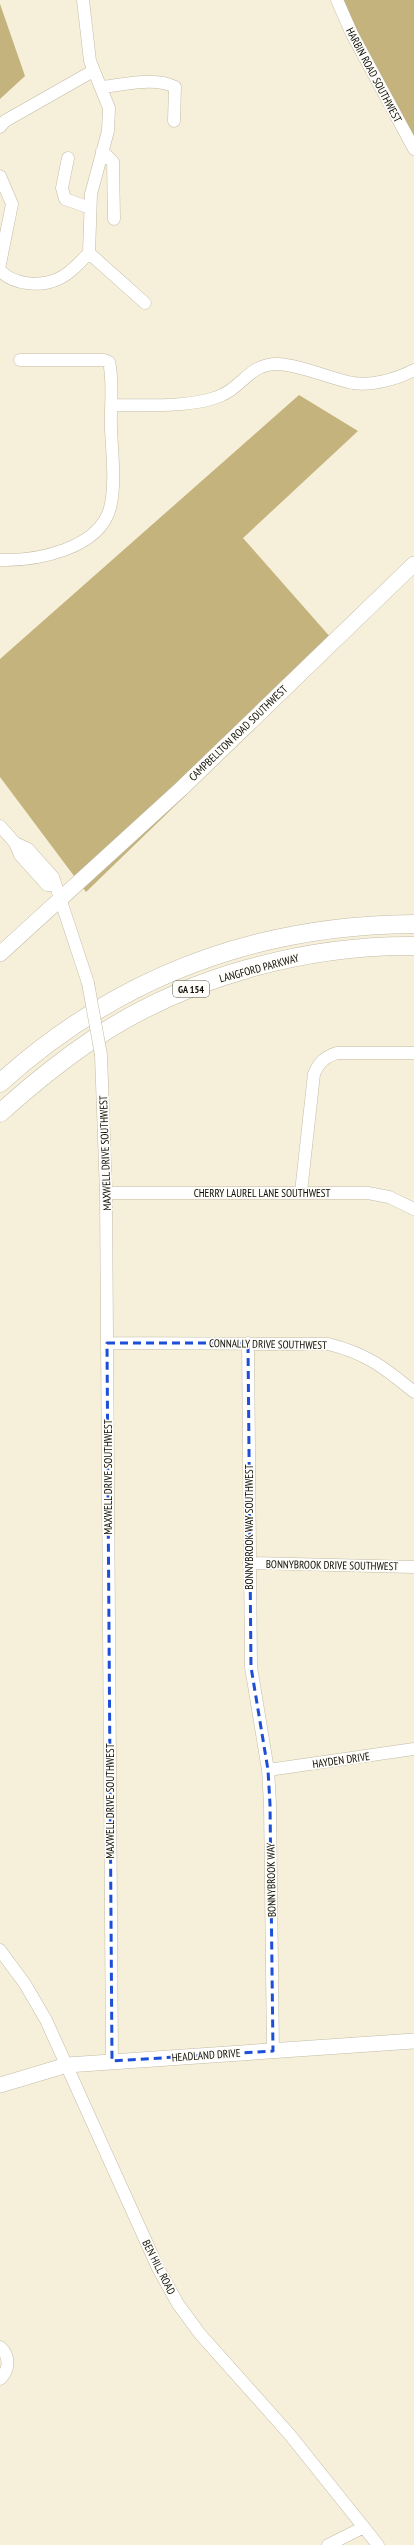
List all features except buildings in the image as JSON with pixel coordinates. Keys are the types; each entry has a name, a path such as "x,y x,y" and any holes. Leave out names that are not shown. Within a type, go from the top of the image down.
{"highway":[{"name":"GA 154","path":"0,1083 63,1031 88,1014 119,996 182,967 240,947 295,934 360,926 414,924"},
{"name":"LANGFORD PARKWAY","path":"0,1113 43,1077 96,1037 140,1012 181,993 221,978 308,956 377,947 414,946"}],"main road":[{"name":"CAMPBELLTON ROAD SOUTHWEST","path":"0,954 57,892 182,788 414,564"},
{"name":"HEADLAND DRIVE","path":"0,2085 67,2065 414,2042"}],"street":[{"path":"0,270 17,281 35,284 58,280 89,253 90,208 102,151 108,131 109,108 102,87 93,71 86,41 83,0"},
{"name":"HARBIN ROAD SOUTHWEST","path":"337,0 352,34 414,149"},
{"path":"0,127 6,121 93,71"},
{"path":"102,87 148,82 168,83 175,87 174,121"},
{"path":"102,151 112,162 114,220"},
{"path":"68,158 62,188 65,199 90,208"},
{"path":"0,176 12,204 0,264"},
{"path":"89,253 145,303"},
{"path":"0,560 20,561 70,548 93,536 110,508 113,466 110,364 107,360 20,360"},
{"path":"111,405 162,405 222,395 247,374 260,367 278,364 354,383 393,380 414,370"},
{"path":"0,826 15,843 20,855 47,885 57,892"},
{"name":"MAXWELL DRIVE SOUTHWEST","path":"57,892 88,983 101,1054 106,1193 112,2061"},
{"path":"301,1192 314,1074 318,1064 328,1056 337,1053 414,1053"},
{"name":"CHERRY LAUREL LANE SOUTHWEST","path":"106,1193 368,1192 389,1197 414,1209"},
{"name":"CONNALLY DRIVE SOUTHWEST","path":"107,1343 328,1344 351,1349 371,1358 414,1392"},
{"name":"BONNYBROOK WAY SOUTHWEST","path":"248,1343 251,1667 258,1710"},
{"name":"BONNYBROOK DRIVE SOUTHWEST","path":"249,1563 414,1567"},
{"name":"BONNYBROOK WAY","path":"258,1710 268,1770 273,2051"},
{"name":"HAYDEN DRIVE","path":"268,1770 414,1749"},
{"name":"BEN HILL ROAD","path":"0,1950 25,1984 46,2020 158,2268 178,2304 200,2334 290,2435 378,2545"},
{"path":"0,2347 6,2355 8,2365 0,2379"},
{"path":"328,2545 364,2527"}],"highlighted area":[{"path":"107,1343 248,1343 251,1667 268,1770 270,1804 273,2051 112,2061"}],"shaded area":[{"path":"341,0 414,0 414,147"},
{"path":"0,4 25,76 0,99"},
{"path":"299,395 358,431 243,538 339,647 86,892 0,777 0,659"}]}
